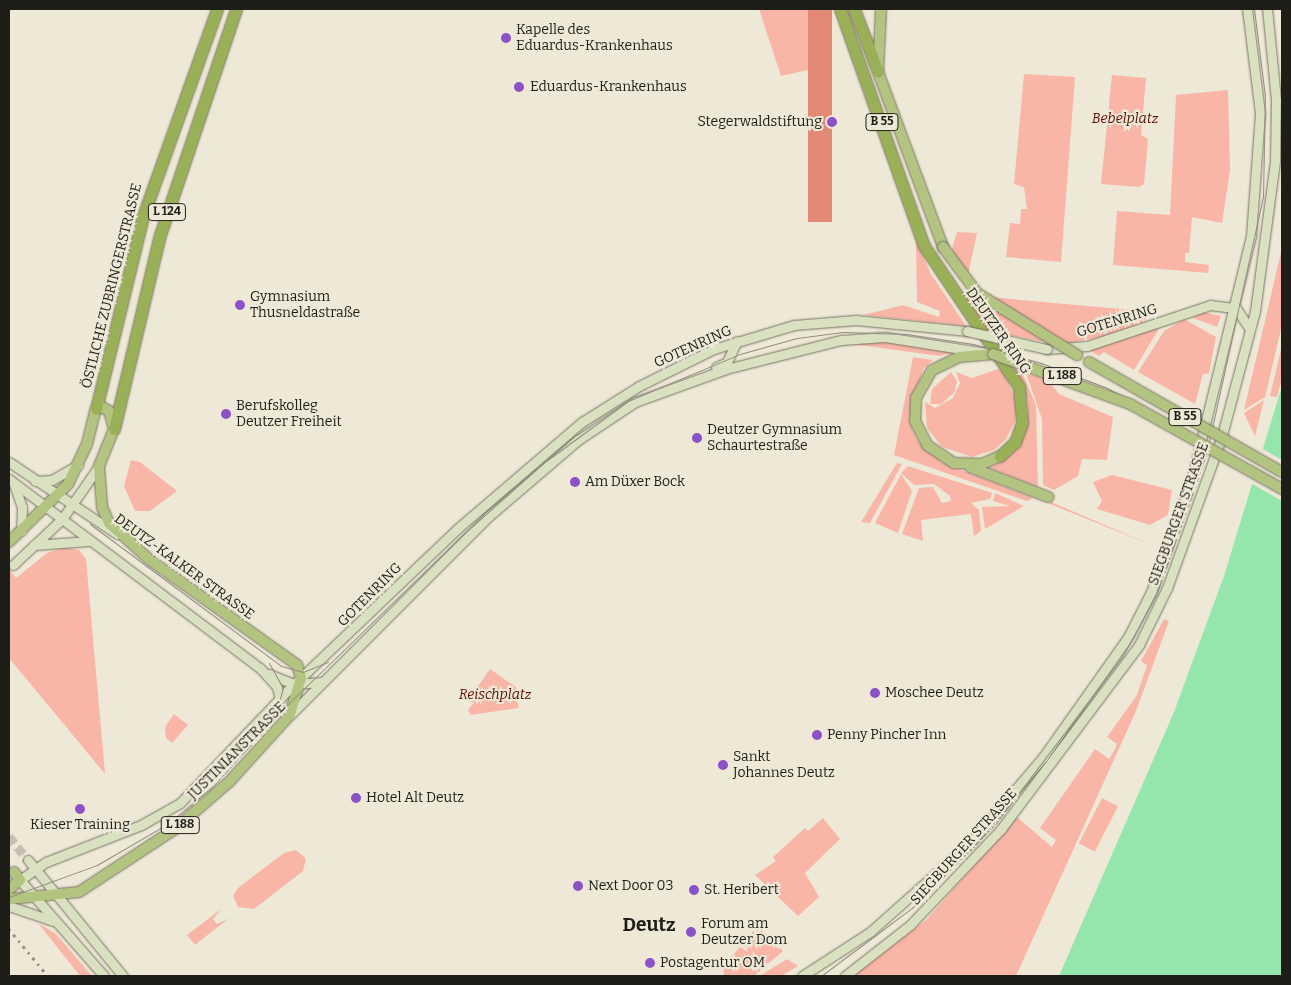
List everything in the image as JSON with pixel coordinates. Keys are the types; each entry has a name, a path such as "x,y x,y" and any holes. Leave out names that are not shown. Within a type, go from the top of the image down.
{"highway":[{"path":"179,106 210,9"},
{"name":"ÖSTLICHE ZUBRINGERSTRASSE","path":"96,409 143,216 179,106 217,9"},
{"name":"L 124","path":"114,429 163,226 236,9"},
{"name":"DEUTZER RING","path":"840,9 924,246 1019,387 1022,423 1015,442 1000,456"},
{"name":"B 55","path":"854,9 878,72"}],"main road":[{"name":"B 55","path":"881,9 878,72 944,247 977,293 1089,362 1282,472"},
{"name":"SIEGBURGER STRASSE","path":"802,976 896,910 956,857 1018,789 1128,637 1166,557 1191,482 1229,305 1251,236 1260,159 1259,95 1247,9"},
{"name":"SIEGBURGER STRASSE","path":"845,976 920,916 1039,782 1139,645 1184,550 1221,439 1249,328 1275,161 1276,100 1267,9"},
{"name":"GOTENRING","path":"312,668 464,523 571,431 639,386 714,349 737,341 825,320 933,326 1047,349 1086,346 1210,305 1229,305"},
{"path":"1229,305 1243,313 1249,328"},
{"name":"GOTENRING","path":"322,682 399,601 550,462 635,402 706,375 832,341 884,337 929,342 993,354"},
{"path":"706,375 727,362 737,341"},
{"path":"714,349 725,353 727,362"},
{"name":"DEUTZER RING","path":"993,354 977,354 952,359 931,372 916,398 920,434 934,452 964,465 1000,456"},
{"name":"L 188","path":"993,354 1130,404"},
{"name":"B 55","path":"1130,404 1282,488"},
{"path":"96,409 109,411 114,429"},
{"name":"ÖSTLICHE ZUBRINGERSTRASSE","path":"9,542 58,498 78,465 96,409"},
{"name":"L 124","path":"72,506 99,466 114,429"},
{"name":"DEUTZ-KALKER STRASSE","path":"9,462 58,498 117,534 289,658 300,670 299,682"},
{"path":"33,480 52,480 78,465"},
{"path":"964,465 1048,496"},
{"path":"99,466 102,507 117,534"},
{"path":"11,480 89,542 265,672 277,687 280,699"},
{"path":"11,480 22,507 21,531"},
{"path":"12,565 62,519 72,506"},
{"path":"34,545 89,542"},
{"path":"1166,557 1184,550"},
{"name":"JUSTINIANSTRASSE","path":"34,868 180,803 312,668"},
{"path":"265,672 299,682 322,682"},
{"path":"290,715 299,682"},
{"name":"JUSTINIANSTRASSE","path":"36,899 79,892 127,864 174,830 229,782 322,682"},
{"path":"28,860 123,976"},
{"name":"L 188","path":"9,889 17,876 34,868"},
{"path":"17,876 55,922 104,976"},
{"name":"L 188","path":"9,899 36,899"},
{"path":"9,906 55,922"}],"green space":[{"path":"759,9 808,9 831,65 781,76"},
{"path":"1024,74 1075,77 1061,262 1006,257 1010,223 1020,224 1021,209 1027,209 1024,187 1014,184"},
{"name":"Bebelplatz","path":"1112,75 1146,78 1141,135 1148,139 1144,184 1139,187 1101,184"},
{"path":"1228,90 1230,170 1222,223 1192,217 1189,253 1185,253 1185,262 1209,265 1208,273 1113,265 1117,211 1170,215 1176,95"},
{"path":"957,232 977,233 968,275 952,249"},
{"path":"916,240 931,274 966,326 863,315 903,305 939,317 940,311 917,302"},
{"path":"1282,248 1282,325 1265,397 1244,410"},
{"path":"953,288 979,296 1143,311 1148,316 1143,323 1106,336 1069,343 1039,341 985,330"},
{"path":"1203,312 1221,316 1217,327 1193,318"},
{"path":"1184,319 1216,337 1209,373 1203,374 1195,404 1138,372 1164,331"},
{"path":"1160,327 1134,370 1104,352 1099,356 1089,350"},
{"path":"871,341 927,346 956,352 939,356 852,344"},
{"path":"1282,345 1282,378 1277,397 1270,396"},
{"path":"913,357 933,360 924,368 911,402 912,429 918,441 943,463 1033,498 1027,501 894,455"},
{"path":"1001,368 1016,399 1015,422 1006,439 994,450 972,457 942,447 927,428 925,402 935,408 953,398 960,383 956,372 972,378"},
{"path":"1014,369 1022,372 1036,405 1038,487 990,468 1014,452 1028,425 1028,400"},
{"path":"951,372 957,381 954,393 941,404 930,404 932,389"},
{"path":"1026,373 1049,381 1059,394 1113,417 1107,460 1082,459 1078,476 1054,490 1043,485 1042,419"},
{"path":"1264,400 1255,436 1244,413"},
{"path":"131,460 140,462 177,491 150,511 135,511 124,486"},
{"path":"897,463 902,464 870,523 861,522"},
{"path":"908,466 992,493 990,499 971,503 979,510 981,531 974,536 971,514 921,520 923,541 902,534 919,488 933,487 942,503 951,501 950,496 934,484 914,485 901,473"},
{"path":"901,474 912,491 898,533 875,523"},
{"path":"1112,475 1172,490 1168,515 1150,525 1097,509 1102,501 1093,482"},
{"path":"995,493 1024,506 985,529 982,507 1010,506 993,501"},
{"path":"1051,502 1156,547 1050,504"},
{"path":"65,547 79,550 86,559 105,774 9,658 9,569 16,578 47,553"},
{"path":"1164,619 1169,621 1136,711 1016,976 852,976 926,920 1017,817 1052,847 1056,840 1040,828 1095,749 1109,759 1114,751 1117,744 1107,737 1137,695 1147,665 1141,661"},
{"name":"Reischplatz","path":"490,669 523,692 517,700 519,708 471,715 468,710 474,703 469,699"},
{"path":"174,714 188,725 172,743 166,738 165,727"},
{"path":"1102,798 1118,806 1095,852 1079,843"},
{"path":"823,818 840,839 805,873 819,897 798,916 755,875 776,861 773,857 805,828 808,831"},
{"path":"296,850 306,859 303,871 254,909 238,907 233,896 238,888 284,853"},
{"path":"221,909 213,919 217,924 229,918 195,945 187,935"},
{"path":"38,923 56,934 92,976 80,976"},
{"path":"758,926 783,951 754,976 724,976 723,966 740,947 748,952 743,943"},
{"path":"787,959 798,966 781,976 759,976"}],"shaded area":[{"path":"808,9 832,9 832,222 808,222"},
{"path":"1282,386 1282,976 1059,976 1174,712 1224,576"}],"pier":[{"path":"1261,448 1282,460 1282,501 1249,482"}],"tunnel":[{"path":"9,836 28,860"}],"tram line":[{"path":"821,976 912,908 996,823 1122,657 1157,593 1207,451 1263,197 1265,96 1254,9"},
{"path":"9,897 97,865 169,823 213,786 290,702 460,537 546,461 628,401 740,354 797,338 843,332 906,334 973,344 1041,363 1105,387 1282,483"},
{"path":"90,524 281,666 303,672 328,662"},
{"path":"269,663 283,688 276,712"}],"railway":[{"path":"9,929 48,976"}],"place":[{"name":"Kapelle des Eduardus-Krankenhaus","path":"506,38"},
{"name":"Eduardus-Krankenhaus","path":"519,87"},
{"name":"Stegerwaldstiftung","path":"832,122"},
{"name":"Gymnasium Thusneldastraße","path":"240,305"},
{"name":"Berufskolleg Deutzer Freiheit","path":"226,414"},
{"name":"Deutzer Gymnasium Schaurtestraße","path":"697,438"},
{"name":"Am Düxer Bock","path":"575,482"},
{"name":"Moschee Deutz","path":"875,693"},
{"name":"Penny Pincher Inn","path":"817,735"},
{"name":"Sankt Johannes Deutz","path":"723,765"},
{"name":"Hotel Alt Deutz","path":"356,798"},
{"name":"Kieser Training","path":"80,809"},
{"name":"Next Door 03","path":"578,886"},
{"name":"St. Heribert","path":"694,890"},
{"name":"Forum am Deutzer Dom","path":"691,932"},
{"name":"Postagentur OM","path":"650,963"}],"district":[{"name":"Deutz","path":"649,925"}]}
